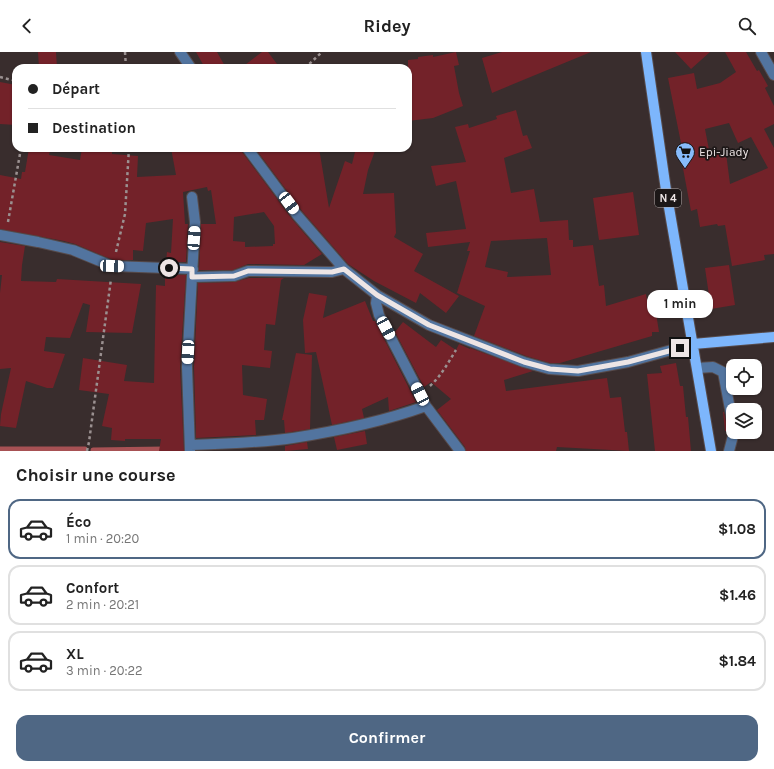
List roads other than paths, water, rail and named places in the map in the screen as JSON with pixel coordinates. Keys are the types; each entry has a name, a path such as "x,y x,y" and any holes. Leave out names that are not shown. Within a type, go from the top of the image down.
{"main road":[{"name":"N 4","path":"646,52 666,190 711,451"},
{"path":"693,344 774,337"}],"street":[{"path":"180,52 188,64"},
{"path":"761,52 774,75"},
{"path":"250,152 297,214 344,269 377,295 429,325 524,362 550,369 578,371 628,362 693,344"},
{"path":"192,197 196,222 187,367 190,448 292,438 339,430 400,416 426,406"},
{"path":"3,236 73,250 112,266 234,276 248,271 332,272 344,269"},
{"path":"377,295 376,303 379,315 426,406 460,451"},
{"path":"697,368 713,367 723,372 729,403"},
{"path":"729,451 732,439"}],"waterway":[{"path":"0,449 85,449"},
{"path":"93,450 165,449"}],"place":[{"name":"Epi-Jiady","path":"685,169"}]}
